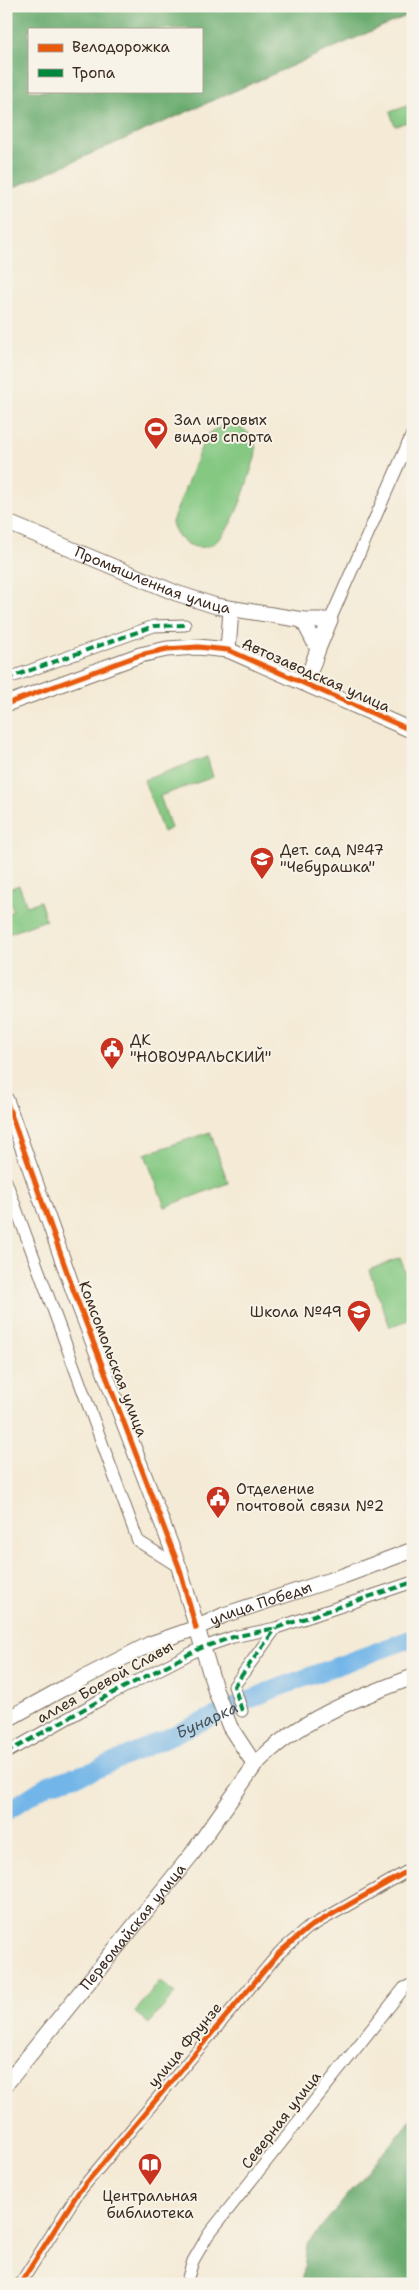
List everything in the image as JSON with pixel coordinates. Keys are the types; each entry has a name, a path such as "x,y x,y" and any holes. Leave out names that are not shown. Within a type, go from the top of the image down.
{"street":[{"path":"306,683 318,648 413,432"},
{"name":"Промышленная улица","path":"6,522 176,594 231,610 303,620 330,620"},
{"path":"228,650 231,610"},
{"path":"303,620 318,648"},
{"path":"6,679 154,626 185,625"},
{"name":"Автозаводская улица","path":"6,704 140,655 166,648 198,647 228,650 413,731"},
{"name":"Комсомольская улица","path":"6,1100 73,1289 179,1567 196,1628 197,1650 230,1727 255,1765"},
{"path":"6,1181 138,1540 179,1567"},
{"name":"улица Победы","path":"6,1720 150,1644 196,1628 224,1614 343,1576 413,1550"},
{"name":"аллея Боевой Славы","path":"6,1753 197,1650 233,1637 276,1628 413,1582"},
{"path":"242,1711 234,1686 242,1672 276,1628"},
{"name":"Первомайская улица","path":"6,2084 192,1854 255,1765 280,1741 348,1702 413,1677"},
{"name":"улица Фрунзе","path":"20,2284 78,2193 279,1953 308,1928 413,1868"},
{"name":"Северная улица","path":"186,2284 193,2261 208,2235 404,1988 413,1984"}],"green space":[{"path":"6,6 413,6 413,13 6,191"},
{"path":"413,104 413,120 395,126 390,112"},
{"path":"226,424 240,427 250,434 255,445 255,458 241,501 225,532 215,542 204,547 190,545 178,536 172,522 204,440 210,432"},
{"path":"207,757 213,777 160,796 171,828 163,832 144,780"},
{"path":"19,885 27,906 40,901 46,920 8,934 6,914 13,911 6,890"},
{"path":"210,1132 228,1183 165,1207 145,1154"},
{"path":"400,1258 413,1292 413,1318 390,1327 369,1270"},
{"path":"160,1981 175,1993 149,2024 135,2012"},
{"path":"413,2117 413,2284 302,2284 307,2244"}],"waterway":[{"name":"Бунарка","path":"6,1812 49,1784 96,1770 269,1691 413,1638"}],"marked path":[{"path":"6,679 154,626 185,625"},
{"path":"6,1753 109,1695 201,1648 233,1637 276,1628 413,1582"},
{"path":"242,1711 234,1686 276,1628"}],"cycle path":[{"path":"6,704 140,655 167,649 198,647 228,650 413,731"},
{"path":"6,1100 73,1289 179,1567 196,1628"},
{"path":"20,2284 78,2193 279,1953 308,1928 413,1868"}],"place":[{"name":"Зал игровых видов спорта","path":"156,450"},
{"name":"Дет. сад №47 \"Чебурашка\"","path":"262,880"},
{"name":"ДК \"НОВОУРАЛЬСКИЙ\"","path":"112,1070"},
{"name":"Школа №49","path":"359,1333"},
{"name":"Отделение почтовой связи №2","path":"218,1519"},
{"name":"Центральная библиотека","path":"150,2186"}]}
